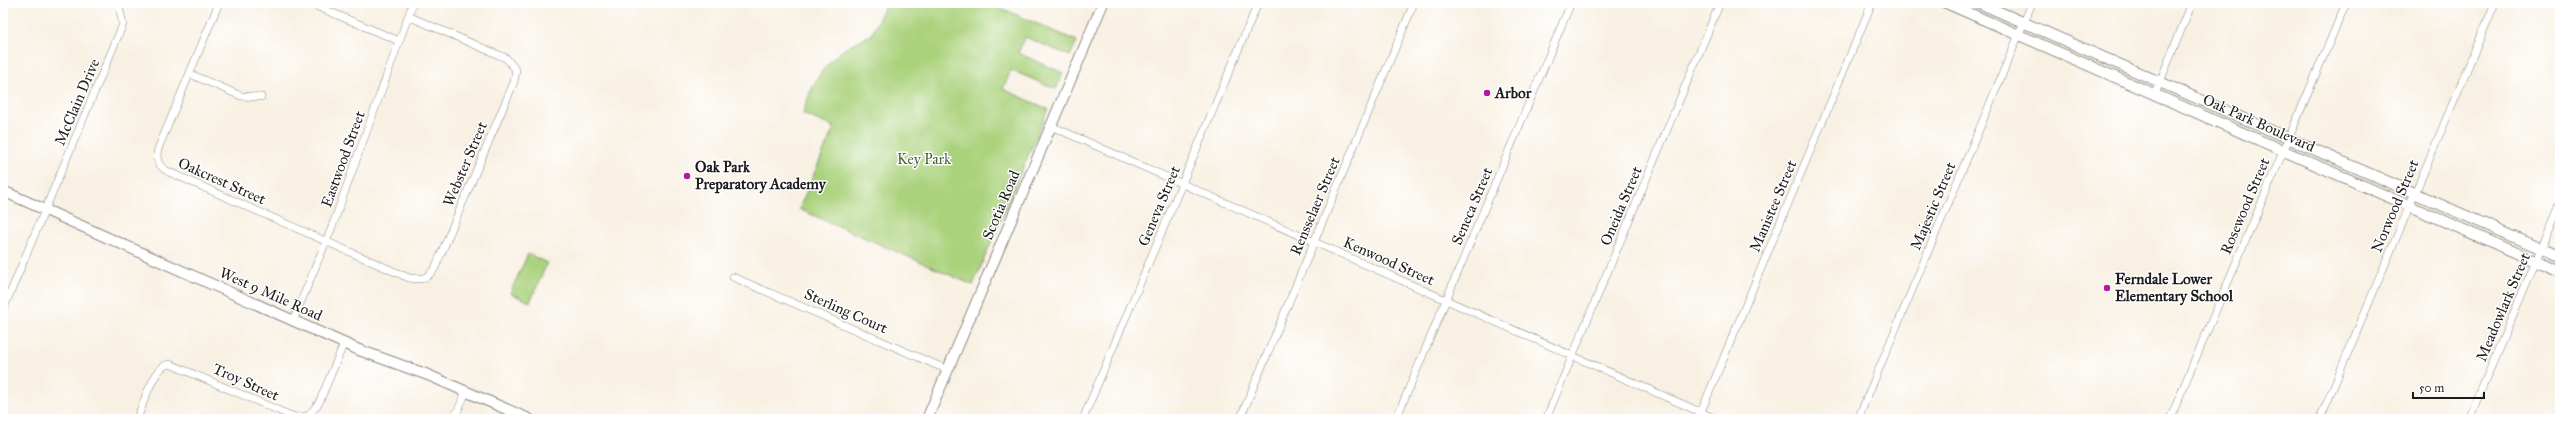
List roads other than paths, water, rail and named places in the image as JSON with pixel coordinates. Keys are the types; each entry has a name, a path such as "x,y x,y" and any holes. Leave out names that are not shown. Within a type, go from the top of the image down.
{"street":[{"name":"McClain Drive","path":"3,310 123,24 118,3"},
{"name":"Oakcrest Street","path":"219,3 158,149 156,158 160,165 169,172 326,242"},
{"path":"310,3 399,41"},
{"name":"Eastwood Street","path":"292,321 326,242 413,3"},
{"name":"Scotia Road","path":"927,419 1103,3"},
{"name":"Geneva Street","path":"1083,419 1258,3"},
{"name":"Rensselaer Street","path":"1240,419 1414,3"},
{"name":"Seneca Street","path":"1396,419 1571,3"},
{"name":"Oneida Street","path":"1546,419 1720,3"},
{"name":"Manistee Street","path":"1699,416 1872,3"},
{"name":"Oak Park Boulevard","path":"1946,3 2560,272"},
{"name":"Oak Park Boulevard","path":"1979,3 2560,257"},
{"name":"Majestic Street","path":"1858,419 2032,3"},
{"path":"2155,94 2192,3"},
{"name":"Rosewood Street","path":"2170,419 2346,3"},
{"name":"Norwood Street","path":"2320,419 2495,3"},
{"name":"Webster Street","path":"326,242 408,278 427,278 436,268 514,82 516,70 506,58 408,16"},
{"path":"190,74 241,96 261,97"},
{"name":"Kenwood Street","path":"1051,126 1572,356 1699,416 1716,419"},
{"name":"West 9 Mile Road","path":"3,191 292,321 529,419"},
{"name":"Meadowlark Street","path":"2469,419 2560,204"},
{"name":"Sterling Court","path":"733,277 948,370"},
{"name":"Troy Street","path":"137,419 157,371 164,364 174,365 294,417 300,418 308,416 317,407 344,343"},
{"path":"454,419 466,392"}],"place":[{"name":"Arbor","path":"1487,93"},
{"name":"Oak Park Preparatory Academy","path":"687,176"},
{"name":"Ferndale Lower Elementary School","path":"2107,288"}],"park label":[{"name":"Key Park","path":"924,159"}]}
